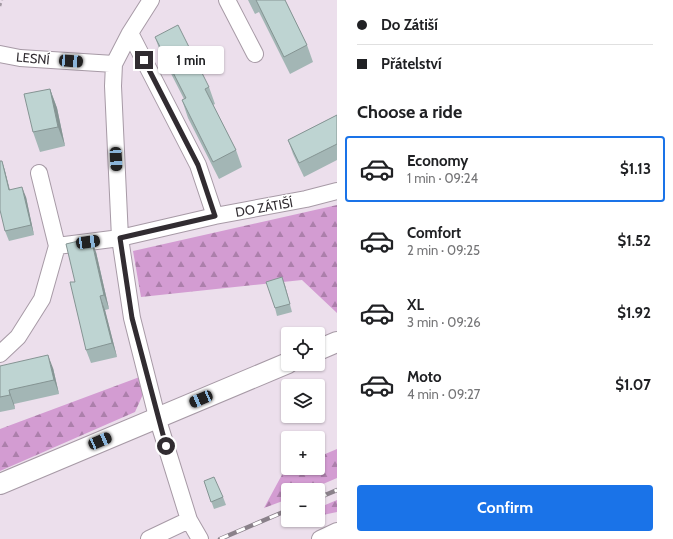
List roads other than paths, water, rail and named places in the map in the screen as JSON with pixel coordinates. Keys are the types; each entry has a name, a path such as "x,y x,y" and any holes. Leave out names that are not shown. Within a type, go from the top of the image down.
{"main road":[{"path":"325,347 337,342"},
{"path":"0,484 281,366"}],"street":[{"path":"151,0 130,33 114,64 113,86 120,238 132,318 158,417 189,520 200,539"},
{"path":"227,0 255,54"},
{"path":"130,33 198,165 215,216"},
{"name":"LESNÍ","path":"0,54 20,58 114,64"},
{"path":"0,354 18,337 42,299 57,246 39,173"},
{"name":"DO ZÁTIŠÍ","path":"57,246 120,238 215,216 306,199 337,190"},
{"path":"149,539 189,520"},
{"path":"320,539 337,531"}],"railway":[{"path":"325,495 337,490"},
{"path":"220,539 281,513"}]}
